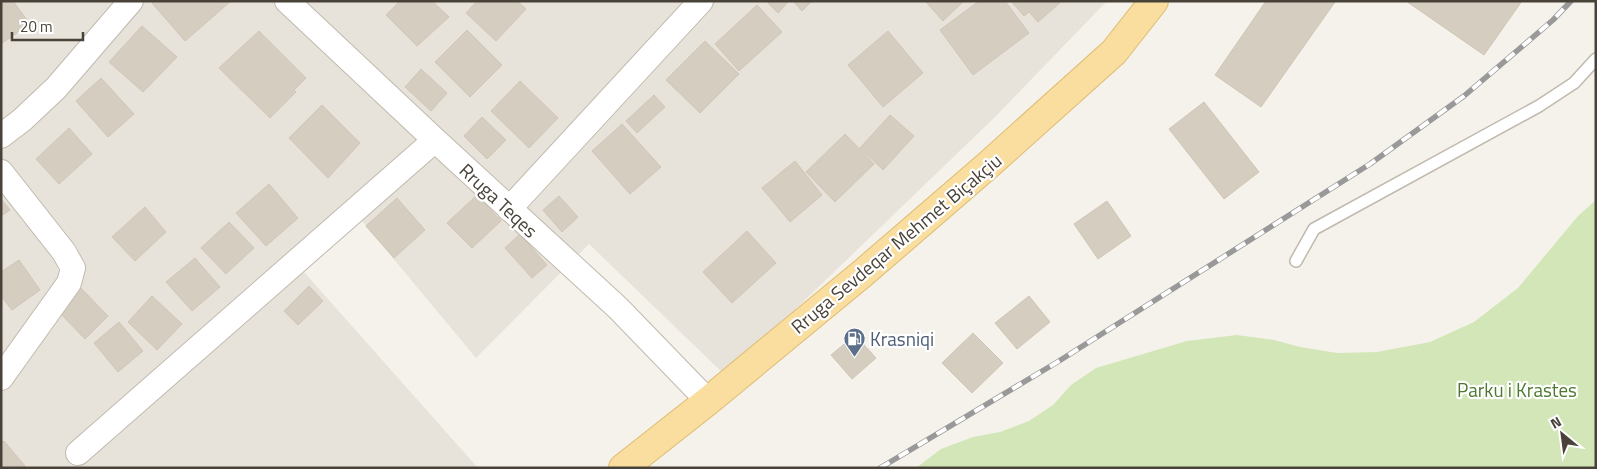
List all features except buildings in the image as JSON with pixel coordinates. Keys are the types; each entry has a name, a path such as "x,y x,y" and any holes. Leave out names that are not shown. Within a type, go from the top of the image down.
{"main road":[{"name":"Rruga Sevdeqar Mehmet Biçakçiu","path":"623,468 863,273 995,159 1114,52 1154,1"}],"street":[{"path":"1,136 22,120 56,88 131,1"},
{"name":"Rruga Teqes","path":"287,1 509,209 618,308 708,400"},
{"path":"509,209 701,1"},
{"path":"78,453 435,140"},
{"path":"1,172 64,252 73,268 69,283 1,378"}],"lane":[{"path":"1296,261 1314,229 1539,106 1574,83 1596,59"}],"shaded area":[{"path":"1,1 1107,1 994,118 726,376 589,244 476,358 347,203 288,254 478,468 1,468"}],"green space":[{"name":"Parku i Krastes","path":"1596,200 1596,468 916,468 941,449 973,437 1000,432 1029,421 1053,405 1071,385 1096,368 1187,341 1237,335 1274,340 1300,347 1337,353 1377,352 1430,342 1474,322 1518,288 1578,216"}],"railway":[{"path":"880,468 1059,361 1370,164 1464,96 1553,20 1571,1"}],"place":[{"name":"Krasniqi","path":"854,357"}]}
